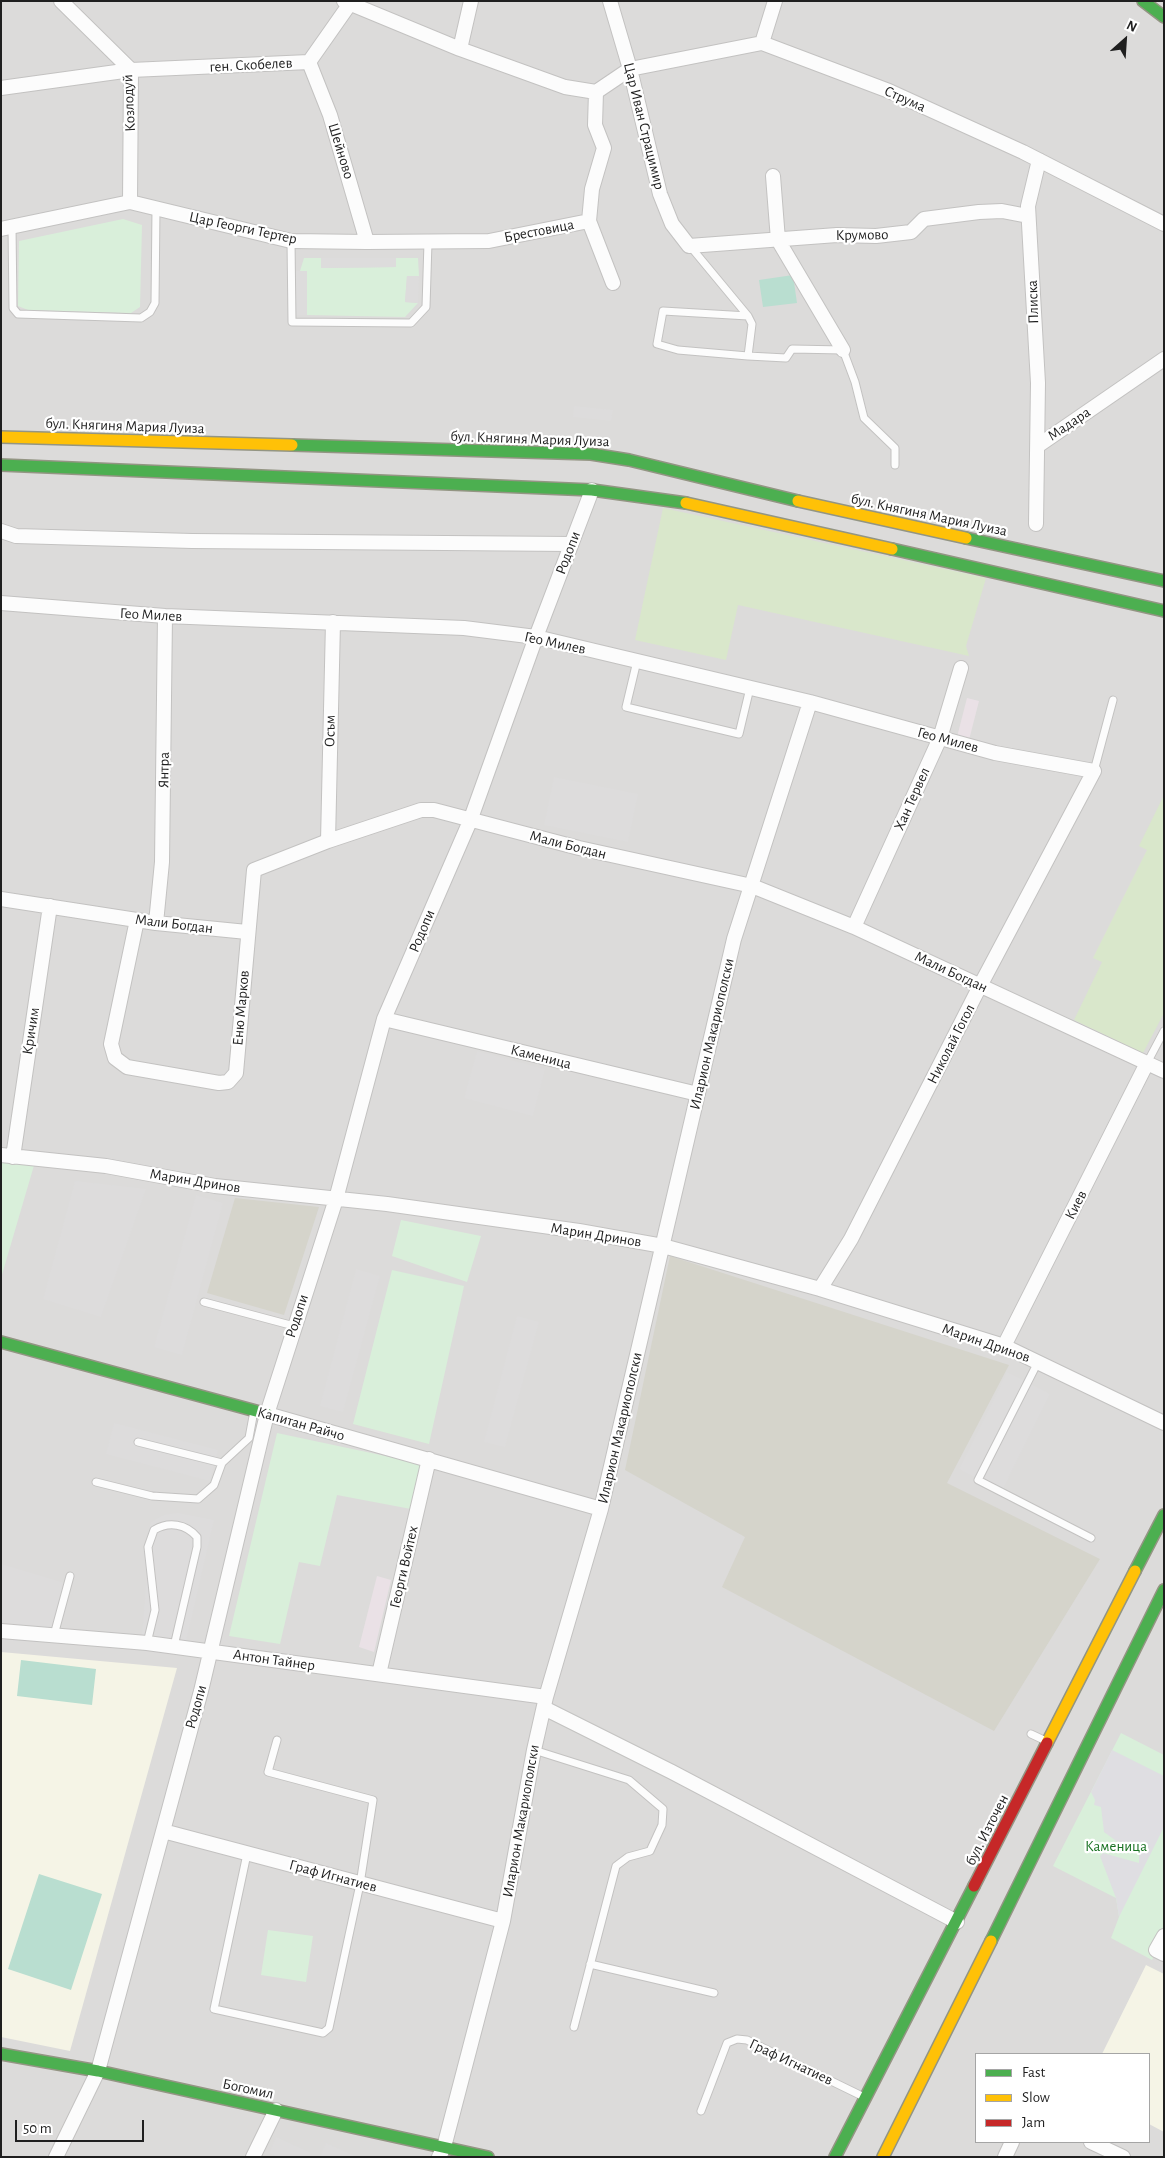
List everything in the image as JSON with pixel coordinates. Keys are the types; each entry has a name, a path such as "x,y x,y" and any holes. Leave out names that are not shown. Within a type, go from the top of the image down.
{"main road":[{"path":"1143,1 1164,18"},
{"name":"бул. Княгиня Мария Луиза","path":"1,437 591,454 629,460 849,513 1164,581"},
{"path":"1,466 592,490 629,494 706,506 1164,611"},
{"name":"Капитан Райчо","path":"1,1342 261,1412"},
{"name":"бул. Източен","path":"835,2157 1164,1515"},
{"path":"883,2157 1164,1590"},
{"name":"Богомил","path":"1,2054 98,2071 276,2110 441,2152 488,2157"}],"street":[{"name":"Козлодуй","path":"60,1 131,70 130,202"},
{"path":"460,49 471,1"},
{"name":"Цар Иван Страцимир","path":"610,1 630,69 660,194 672,224 690,246"},
{"path":"613,283 589,221 592,189 604,148 595,126 596,92 630,69 762,43 774,1"},
{"name":"ген. Скобелев","path":"1,88 131,70 309,62 346,3 460,49 565,86 596,92"},
{"name":"Струма","path":"762,43 889,91 1039,160 1164,224"},
{"name":"Шейново","path":"309,62 330,115 367,242"},
{"name":"Плиска","path":"1038,445 1038,383 1028,206 1039,160"},
{"path":"773,176 778,240 842,350"},
{"name":"Цар Георги Тертер","path":"7,228 130,202 291,241 490,241"},
{"name":"Крумово","path":"690,246 837,235 876,236 911,232 924,219 980,212 1002,211 1028,216"},
{"name":"Брестовица","path":"490,241 589,221"},
{"name":"Мадара","path":"1036,524 1038,445 1164,359"},
{"name":"Родопи","path":"56,2157 98,2071 211,1651 261,1412 294,1326 336,1199 384,1019 470,820 536,637 592,490"},
{"path":"1,531 16,536 192,541 571,544"},
{"name":"Гео Милев","path":"1,603 166,616 464,628 536,637 810,702 995,753 1094,771"},
{"name":"Янтра","path":"156,923 162,862 166,616"},
{"name":"Осъм","path":"328,840 333,622"},
{"name":"Хан Тервел","path":"854,927 940,738 962,668"},
{"name":"Иларион Макариополски","path":"441,2152 503,1922 534,1750 545,1703 600,1509 734,939 810,702"},
{"name":"Николай Гогол","path":"820,1289 851,1239 980,986 1094,771"},
{"name":"Мали Богдан","path":"1,899 156,923 247,932 254,870 328,840 421,810 434,810 579,848 752,886 854,927 1164,1071"},
{"name":"Кричим","path":"7,1156 50,906"},
{"name":"Еню Марков","path":"137,920 111,1044 114,1058 127,1067 218,1083 228,1082 236,1073 247,932"},
{"name":"Каменица","path":"384,1019 698,1094"},
{"name":"Киев","path":"1004,1346 1147,1063"},
{"name":"Марин Дринов","path":"7,1156 106,1166 214,1186 387,1204 579,1231 663,1246 820,1289 1004,1346 1164,1423"},
{"name":"Капитан Райчо","path":"261,1412 600,1509"},
{"name":"Георги Войтех","path":"379,1674 429,1459"},
{"name":"Антон Тайнер","path":"1,1631 174,1646 379,1674 545,1703 957,1922"},
{"name":"Граф Игнатиев","path":"163,1831 503,1922"},
{"path":"1164,1936 1156,1950 1164,1954"},
{"path":"253,2157 276,2110"},
{"path":"1004,2157 1011,2143"},
{"path":"1093,2143 1123,2157"}],"lane":[{"path":"7,228 13,308 18,314 141,318 150,312 155,303 156,209"},
{"path":"291,241 292,322 411,323 426,307 428,242"},
{"path":"690,246 748,316 752,324 748,356"},
{"path":"748,316 663,311 657,344 678,350 786,358 792,349 842,350 854,382 864,418 894,448 895,465"},
{"path":"637,661 626,707 739,734 750,688"},
{"path":"1094,771 1113,700"},
{"path":"1147,1063 1164,1031"},
{"path":"204,1302 294,1326"},
{"path":"1038,1361 978,1480 1091,1538"},
{"path":"96,1482 152,1496 198,1499 214,1485 222,1463 249,1438 261,1412"},
{"path":"138,1442 222,1463"},
{"path":"147,1643 155,1610 148,1547 154,1530 164,1524 175,1525 192,1531 197,1537 197,1547 174,1646"},
{"path":"54,1635 70,1576"},
{"path":"1032,1734 1048,1742"},
{"path":"247,1854 214,2010 323,2033 329,2028 360,1884 373,1800 268,1772 276,1740"},
{"path":"534,1750 629,1780 663,1809 662,1825 650,1851 628,1857 616,1866 574,2027"},
{"path":"590,1964 714,1992"},
{"name":"Граф Игнатиев","path":"701,2111 727,2043 737,2039 746,2040 866,2098"}],"shaded area":[{"path":"1,1 1164,1 1164,2157 1,2157"},
{"path":"321,258 396,258 396,267 321,268"},
{"path":"291,271 307,271 307,315 291,315"},
{"path":"407,276 419,276 418,303 405,302"},
{"path":"574,406 613,410 611,421 573,417"},
{"path":"967,698 979,701 969,740 957,737"},
{"path":"554,777 638,794 628,842 544,825"},
{"path":"477,1051 545,1069 533,1116 464,1098"},
{"path":"75,1181 146,1189 101,1317 43,1299"},
{"path":"196,1195 223,1203 182,1355 154,1347"},
{"path":"235,1198 319,1207 284,1315 207,1293"},
{"path":"670,1256 1009,1365 947,1483 1100,1559 994,1731 722,1587 745,1537 625,1470"},
{"path":"356,1269 380,1276 343,1412 320,1406"},
{"path":"517,1316 539,1322 505,1447 484,1442"},
{"path":"1007,1372 1050,1394 1002,1491 959,1469"},
{"path":"114,1423 218,1450 210,1481 106,1454"},
{"path":"178,1513 214,1520 186,1642 142,1635 147,1574 145,1546 151,1522 164,1515"},
{"path":"1,1564 71,1585 58,1633 1,1628"},
{"path":"377,1576 391,1580 374,1652 359,1647"},
{"path":"1,1652 177,1668 70,2051 1,2037"},
{"path":"1112,1750 1164,1776 1164,1827 1119,1917 1116,1898 1100,1856 1103,1853 1139,1863 1139,1851 1126,1848 1104,1832 1101,1807 1094,1805 1095,1800 1091,1792"},
{"path":"1146,1965 1164,1974 1164,2132 1150,2125 1150,2053 1102,2053"},
{"path":"276,2137 311,2153 309,2157 278,2157 269,2153"},
{"path":"326,2143 357,2157 320,2157"}],"green space":[{"path":"123,219 142,225 140,307 131,313 28,310 18,306 19,241"},
{"path":"304,258 321,258 321,268 396,267 396,258 418,258 419,276 407,276 405,302 418,303 405,317 307,315 307,272 300,271"},
{"path":"793,275 797,303 763,307 759,280"},
{"path":"663,508 986,578 966,646 969,656 738,605 726,660 635,640"},
{"path":"1164,795 1164,1013 1143,1053 1074,1020 1102,962 1093,958 1147,850 1139,846"},
{"path":"1,1159 35,1162 1,1278"},
{"path":"401,1220 481,1236 467,1282 392,1256"},
{"path":"392,1270 464,1286 429,1444 353,1424"},
{"path":"277,1433 423,1464 411,1509 337,1495 320,1566 299,1562 280,1644 229,1636"},
{"path":"21,1660 96,1669 92,1705 17,1696"},
{"name":"Каменица","path":"1121,1733 1164,1755 1164,1936 1152,1960 1111,1938 1119,1917 1116,1898 1053,1866"},
{"path":"39,1874 102,1894 71,1990 8,1969"},
{"path":"268,1930 313,1936 306,1982 261,1975"}],"traffic: fast":[{"path":"1143,1 1164,17"},
{"path":"292,445 591,454 629,460 798,501"},
{"path":"1,465 592,490 686,503"},
{"path":"966,538 1164,581"},
{"path":"892,549 1164,611"},
{"path":"1,1342 267,1414"},
{"path":"1135,1571 1164,1515"},
{"path":"991,1941 1164,1590"},
{"path":"835,2157 974,1886"},
{"path":"1,2054 98,2071 488,2157"}],"traffic: slow":[{"path":"1,437 292,445"},
{"path":"798,501 966,538"},
{"path":"686,503 892,549"},
{"path":"1047,1743 1135,1571"},
{"path":"883,2157 991,1941"}],"traffic: jam":[{"path":"974,1886 1047,1743"}]}
